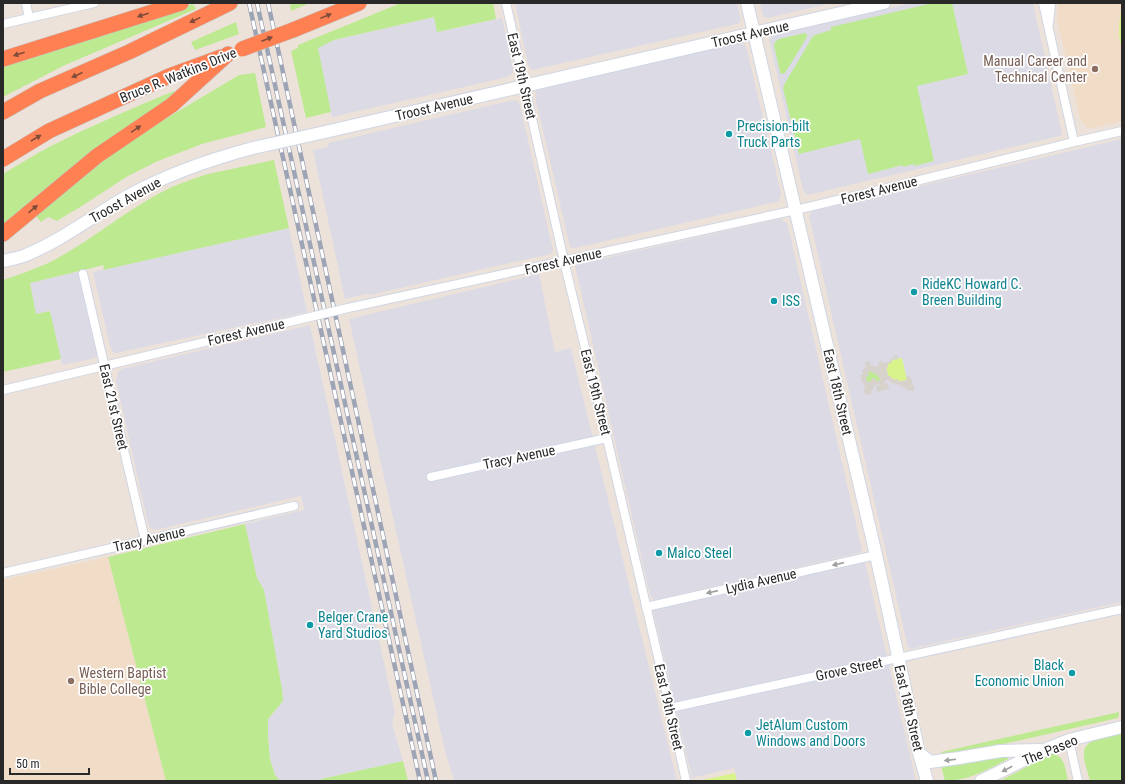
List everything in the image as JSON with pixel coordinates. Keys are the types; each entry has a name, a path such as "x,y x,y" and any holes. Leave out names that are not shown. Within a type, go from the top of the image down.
{"highway":[{"path":"3,59 181,3"},
{"path":"3,112 40,92 230,3"},
{"name":"Bruce R. Watkins Drive","path":"3,159 49,131 169,76 293,30 359,3"},
{"path":"3,234 97,156 172,105 235,52"}],"main road":[{"name":"East 18th Street","path":"747,3 876,555 919,753 927,781"},
{"name":"Troost Avenue","path":"3,261 25,255 47,245 127,196 172,174 215,158 884,3"},
{"name":"The Paseo","path":"981,781 1044,750 1069,740 1122,727"},
{"path":"919,753 930,762 1000,751 1044,750"}],"street":[{"path":"26,3 29,18"},
{"path":"3,24 94,3"},
{"name":"East 19th Street","path":"506,3 564,261 607,438 686,781"},
{"path":"1042,3 1074,142"},
{"path":"1049,32 1051,3"},
{"name":"Forest Avenue","path":"3,390 348,308 796,210 1122,131"},
{"name":"East 21st Street","path":"83,274 145,540"},
{"name":"Tracy Avenue","path":"431,476 607,438"},
{"name":"Tracy Avenue","path":"3,573 294,506"},
{"name":"Lydia Avenue","path":"646,607 876,555"},
{"name":"Grove Street","path":"670,708 1122,609"},
{"path":"1069,740 1078,781"}],"shaded area":[{"path":"515,3 737,3 741,21 737,24 532,70 528,65"},
{"path":"760,3 832,3 767,18 763,16"},
{"path":"911,3 1033,3 1062,134 1060,136 807,195 803,190 769,39 773,35"},
{"name":"Manual Career and Technical Center","path":"1058,3 1122,3 1122,121 1093,128 1086,127 1082,122 1057,19"},
{"path":"434,17 438,32 502,18 513,73 508,77 332,117 317,48 334,40"},
{"path":"740,43 745,45 747,50 781,193 779,201 575,248 570,247 535,96 536,91 539,89"},
{"path":"513,100 518,101 520,105 553,250 550,254 370,295 366,294 345,299 313,150 328,147 328,143"},
{"path":"1122,139 1122,602 910,649 908,648 809,216 813,211"},
{"path":"780,219 787,223 788,226 862,551 655,600 650,595 575,266"},
{"path":"289,228 307,312 114,353 110,346 93,272"},
{"path":"80,271 98,355 92,359 62,365 50,312 36,314 30,283"},
{"path":"539,274 555,352 571,348 677,781 454,781 445,751 349,319"},
{"path":"310,325 395,713 392,723 403,761 321,779 321,781 280,781 275,775 270,759 268,719 283,701 282,689 264,590 257,578 245,524 304,510 301,496 155,530 151,529 148,523 116,381 118,372 121,369"},
{"path":"894,355 897,355 898,359 892,360 892,362 888,364 888,367 886,367 888,376 891,376 891,379 893,378 894,380 898,379 899,382 907,380 906,377 910,376 915,390 906,391 906,388 903,388 903,386 900,387 900,384 892,384 888,379 885,381 885,384 888,383 889,389 877,392 876,386 880,385 879,384 873,386 874,389 871,390 872,394 865,395 864,383 862,383 860,375 863,375 862,370 866,367 865,362 870,361 870,365 873,365 874,367 879,366 878,362 882,361 883,363 895,358","holes":["871,371 872,373 875,373 875,375 878,374 879,379 881,378 881,380 877,381 874,378 871,379 872,381 867,382 866,377 869,376 868,372"]},
{"name":"Western Baptist Bible College","path":"108,557 166,781 3,781 3,580"},
{"path":"864,561 916,781 737,781 734,768 692,778 653,610 654,608"}],"green space":[{"path":"290,3 310,3 291,11"},
{"path":"401,3 493,3 496,19 437,32 434,17 334,40 318,48 331,112 306,118 291,51 298,48 298,45"},
{"path":"933,3 952,3 968,74 917,86 934,161 915,166 914,164 903,167 903,165 868,174 860,139 799,154 783,88 813,36 831,30 831,27"},
{"path":"193,4 196,9 63,66 3,97 3,65"},
{"path":"1122,8 1122,48 1119,38 1119,28"},
{"path":"236,22 239,34 195,50 191,42"},
{"path":"805,33 807,37 785,73 781,74 774,46 775,42 779,39"},
{"path":"255,73 266,127 202,144 158,161 128,176 57,221 48,217 41,222 36,216 115,152 157,124 239,75"},
{"path":"174,91 176,95 3,225 3,174 51,146 112,117"},
{"path":"274,160 289,228 103,270 104,265 30,283 36,314 50,311 61,359 3,372 3,280 46,264 61,256 145,201 171,187 208,174"},
{"path":"902,358 907,380 897,381 888,377 887,365 893,360"},
{"path":"872,371 880,377 881,380 877,382 874,378 872,381 867,382 865,377 868,372"},
{"path":"245,524 257,578 264,590 282,689 283,701 268,719 270,759 275,775 280,781 166,781 108,557"},
{"path":"1119,712 1118,718 946,757 943,757 941,752"},
{"path":"1122,733 1122,781 1090,781 1084,759 1085,747 1099,738"},
{"path":"1053,754 1063,761 1068,781 1000,781 1047,756"},
{"path":"1007,755 1008,759 978,774 962,779 945,781 941,766"},
{"path":"403,761 408,781 321,781 321,779"},
{"path":"735,773 737,781 703,781 703,780"}],"railway":[{"path":"249,3 420,781"},
{"path":"257,3 428,781"},
{"path":"268,3 436,781"}],"place":[{"name":"Manual Career and Technical Center","path":"1095,69"},
{"name":"Precision-bilt Truck Parts","path":"729,134"},
{"name":"RideKC Howard C. Breen Building","path":"914,292"},
{"name":"ISS","path":"774,301"},
{"name":"Malco Steel","path":"659,553"},
{"name":"Belger Crane Yard Studios","path":"310,625"},
{"name":"Black Economic Union","path":"1072,673"},
{"name":"Western Baptist Bible College","path":"71,681"},
{"name":"JetAlum Custom Windows and Doors","path":"748,733"}]}
